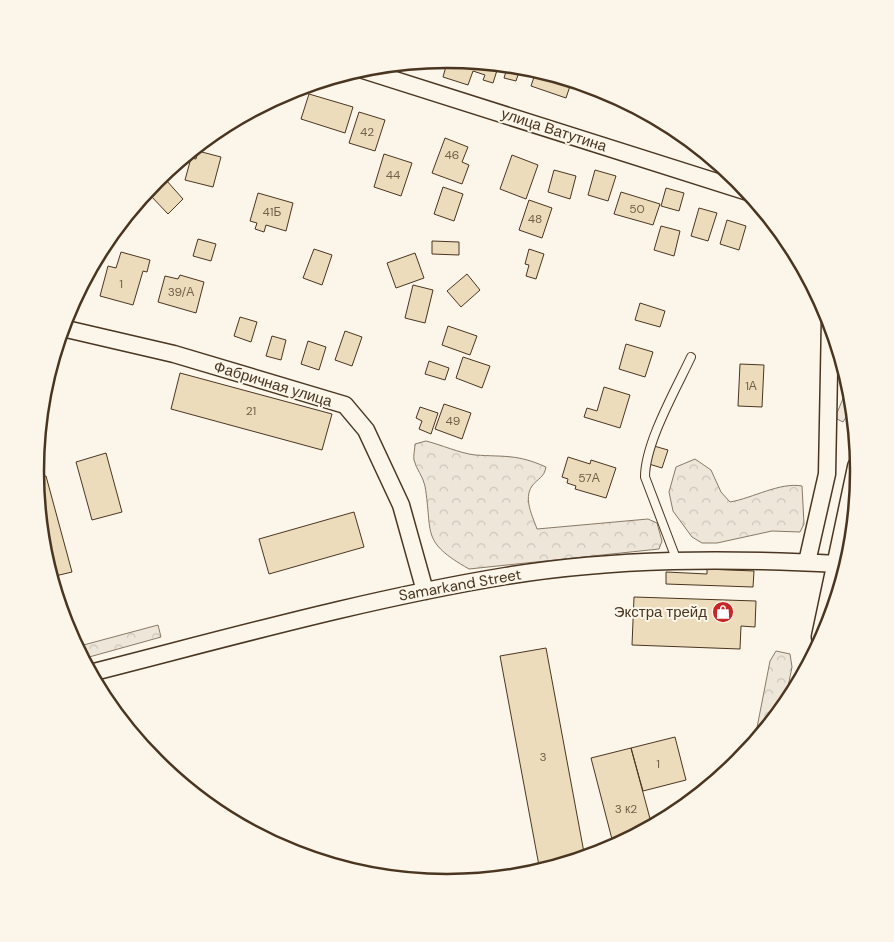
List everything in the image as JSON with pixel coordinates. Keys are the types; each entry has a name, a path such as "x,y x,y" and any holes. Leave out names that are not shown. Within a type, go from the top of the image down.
{"main road":[{"path":"834,586 847,518"},
{"path":"838,560 843,551"}],"street":[{"name":"улица Ватутина","path":"375,74 733,187"},
{"name":"Фабричная улица","path":"69,330 174,354 345,405 366,430 401,505 425,590"},
{"path":"807,562 827,474 830,343"},
{"name":"Samarkand Street","path":"97,670 425,590 508,576 604,565 706,559 807,562 838,560"}],"lane":[{"path":"677,561 645,477 645,466 650,448 691,357"}],"green space":[{"path":"844,397 847,416 843,422 837,419 837,413"},
{"path":"426,441 469,454 519,458 546,467 542,476 529,491 528,497 537,529 648,519 657,523 662,541 659,549 469,569 443,551 432,535 425,486 414,458 415,444"},
{"path":"695,459 711,470 721,492 730,502 785,486 802,486 804,524 800,532 772,531 717,543 702,543 692,537 673,511 669,492 676,467"},
{"path":"158,625 161,637 89,657 83,645"},
{"path":"776,651 790,654 792,667 788,685 757,729 770,661"}],"building":[{"path":"445,68 497,71 493,83 483,80 485,75 473,71 468,85 443,77"},
{"path":"506,72 518,74 516,81 504,78"},
{"path":"534,77 570,87 566,98 531,86"},
{"path":"309,94 353,107 345,133 301,119"},
{"path":"359,112 385,120 375,151 349,143"},
{"path":"445,138 468,147 462,162 469,165 462,184 432,173"},
{"path":"201,152 221,157 213,187 185,180 190,160 196,159"},
{"path":"384,154 412,163 401,196 374,187"},
{"path":"512,155 538,165 526,199 500,189"},
{"path":"554,170 576,176 570,199 548,192"},
{"path":"595,170 616,176 608,201 588,195"},
{"path":"167,181 183,199 168,214 152,197"},
{"path":"443,187 463,194 454,221 434,214"},
{"path":"666,188 684,193 679,211 661,206"},
{"path":"621,192 660,204 653,225 614,214"},
{"path":"258,193 293,203 286,231 266,225 264,232 255,229 257,223 250,221"},
{"path":"529,200 552,208 542,238 519,230"},
{"path":"699,208 717,213 708,241 691,236"},
{"path":"727,220 746,226 739,250 720,244"},
{"path":"661,226 680,231 674,256 654,250"},
{"path":"198,239 216,244 211,261 193,256"},
{"path":"432,241 459,242 459,255 432,254"},
{"path":"314,249 332,255 322,285 303,278"},
{"path":"529,249 544,254 536,279 526,276 529,265 525,264"},
{"path":"121,252 150,260 147,272 143,271 133,305 100,296 108,266 116,268"},
{"path":"415,253 424,278 396,288 387,263"},
{"path":"467,274 480,290 461,307 447,291"},
{"path":"180,275 204,282 196,313 158,302 165,276 178,279"},
{"path":"413,285 433,290 425,323 405,318"},
{"path":"640,303 665,311 660,327 635,320"},
{"path":"240,317 257,322 251,342 234,336"},
{"path":"448,326 477,336 470,355 442,345"},
{"path":"345,331 362,337 352,366 335,360"},
{"path":"272,336 286,340 281,360 266,356"},
{"path":"308,341 326,347 319,370 301,364"},
{"path":"626,344 653,352 645,377 619,369"},
{"path":"463,357 490,366 482,388 456,378"},
{"path":"429,361 449,368 445,380 425,374"},
{"path":"740,364 764,365 762,407 738,406"},
{"path":"180,373 332,414 322,450 171,409"},
{"path":"604,387 630,395 620,428 584,417 587,408 597,411"},
{"path":"444,404 471,413 462,439 435,429"},
{"path":"420,407 438,413 431,434 419,429 422,421 416,418"},
{"path":"654,446 668,450 662,468 649,464"},
{"path":"106,453 122,512 92,520 76,462"},
{"path":"568,457 590,464 591,460 616,468 606,498 575,489 576,486 567,483 568,479 562,477"},
{"path":"44,476 46,476 72,572 57,576 47,524"},
{"path":"354,512 364,547 269,574 259,539"},
{"path":"707,569 754,571 753,587 666,584 666,572 707,574"},
{"path":"634,597 756,601 755,627 741,626 740,649 632,645"},
{"path":"546,648 584,851 539,864 500,656"},
{"path":"675,737 686,780 643,791 631,748"},
{"path":"631,748 650,819 612,839 591,758"}],"place":[{"name":"Экстра трейд","path":"723,612"}]}
